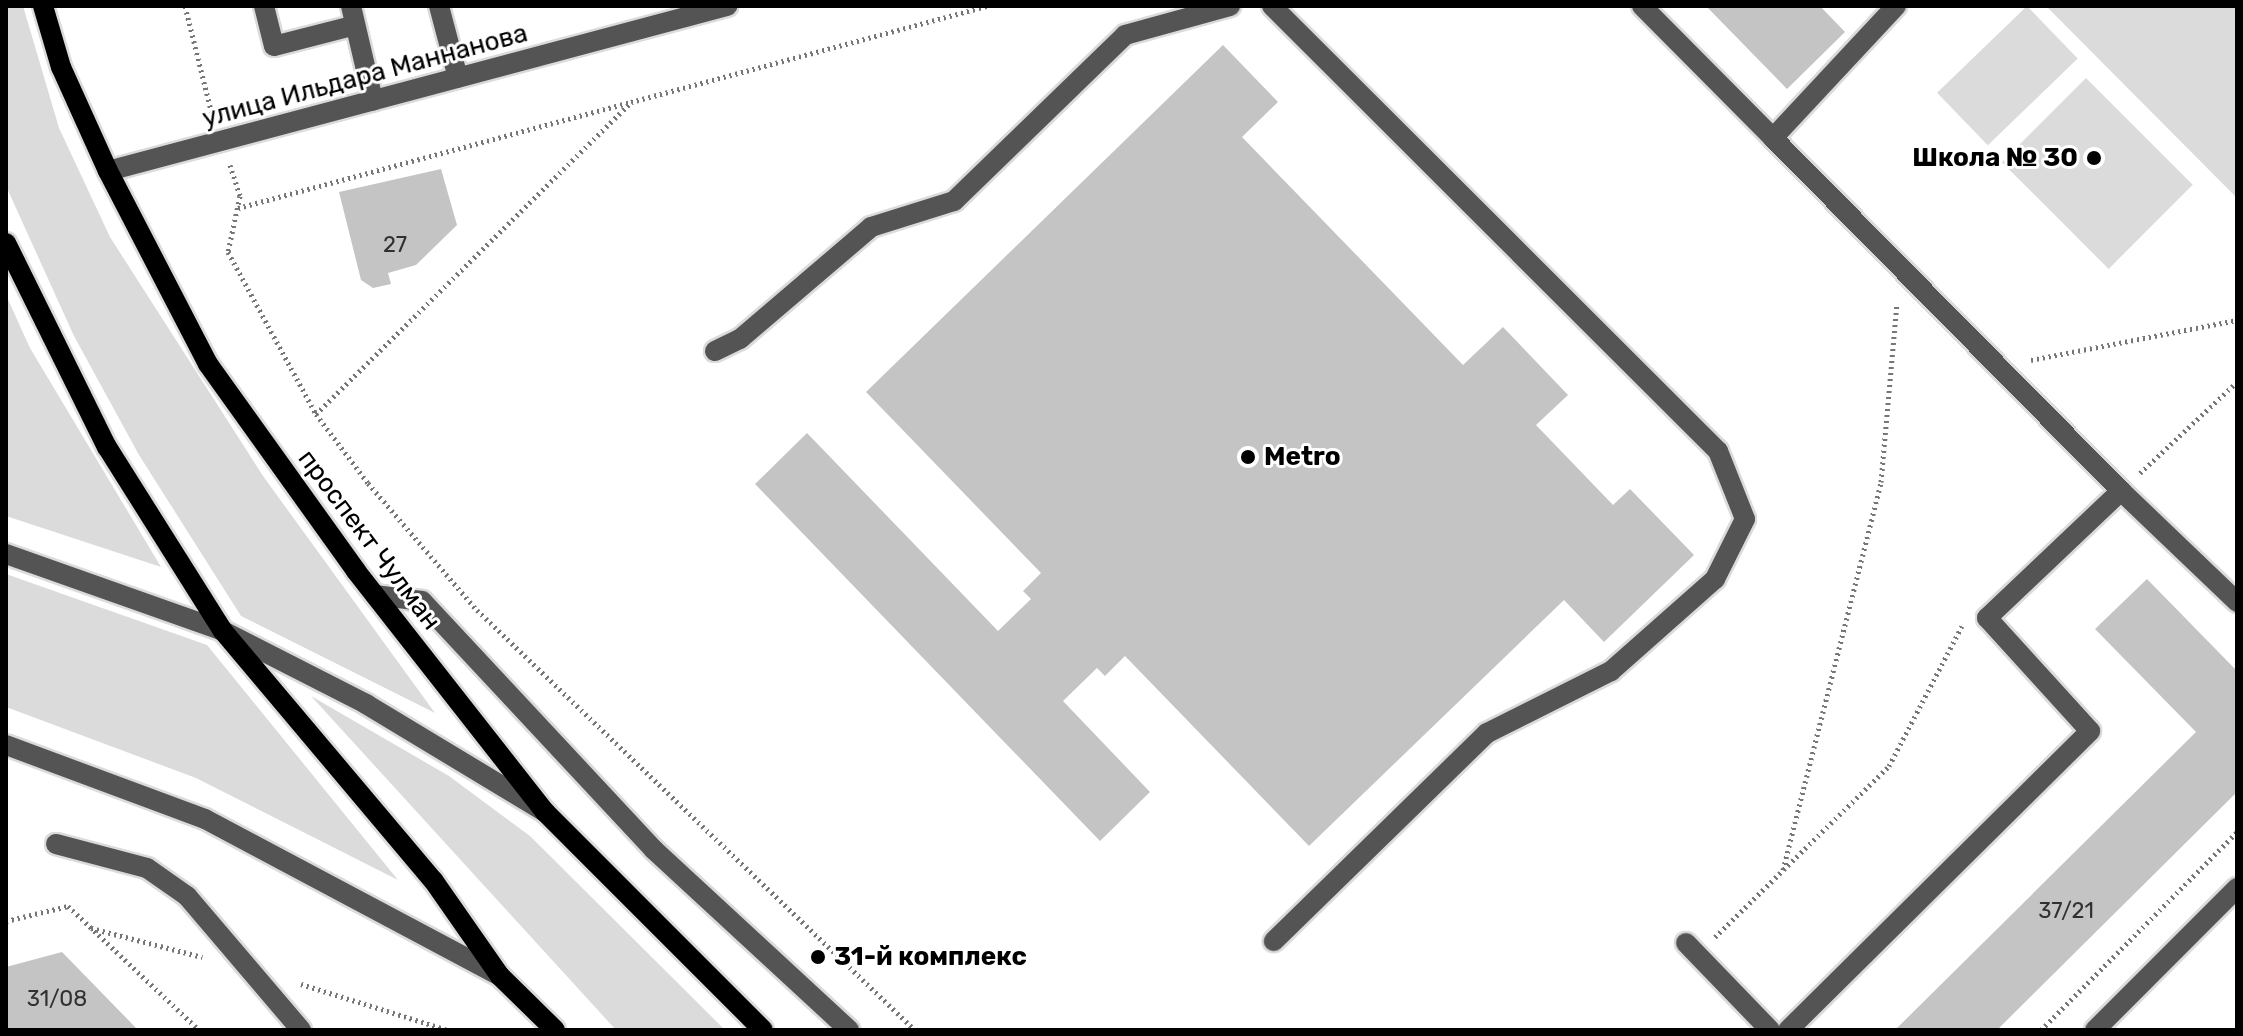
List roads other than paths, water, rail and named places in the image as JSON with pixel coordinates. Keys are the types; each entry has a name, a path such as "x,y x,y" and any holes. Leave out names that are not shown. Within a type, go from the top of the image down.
{"main road":[{"name":"проспект Чулман","path":"43,6 61,67 108,171 208,364 375,595 545,812 763,1030"},
{"path":"6,243 107,447 223,631 433,880 500,976 555,1030"}],"street":[{"path":"264,6 274,46 351,16 373,100"},
{"path":"439,6 458,78"},
{"name":"улица Ильдара Маннанова","path":"108,171 727,6"},
{"path":"715,351 740,339 871,227 954,201 1125,35 1230,6"},
{"path":"1272,6 1718,451 1745,519 1715,579 1611,671 1487,733 1274,941"},
{"path":"1642,6 2121,491 2237,602"},
{"path":"1773,138 1896,6"},
{"path":"1788,1030 2090,731 1987,618 2121,491"},
{"path":"6,554 223,631 366,704 545,812"},
{"path":"375,595 422,601 653,849 849,1030"},
{"path":"6,745 205,819 500,976"},
{"path":"56,844 147,868 187,896 241,968 301,1030"},
{"path":"2095,1030 2237,888"},
{"path":"1692,949 1770,1030"}],"place":[{"name":"Школа № 30","path":"2094,158"},
{"name":"Metro","path":"1248,457"},
{"name":"31-й комплекс","path":"818,957"}]}
